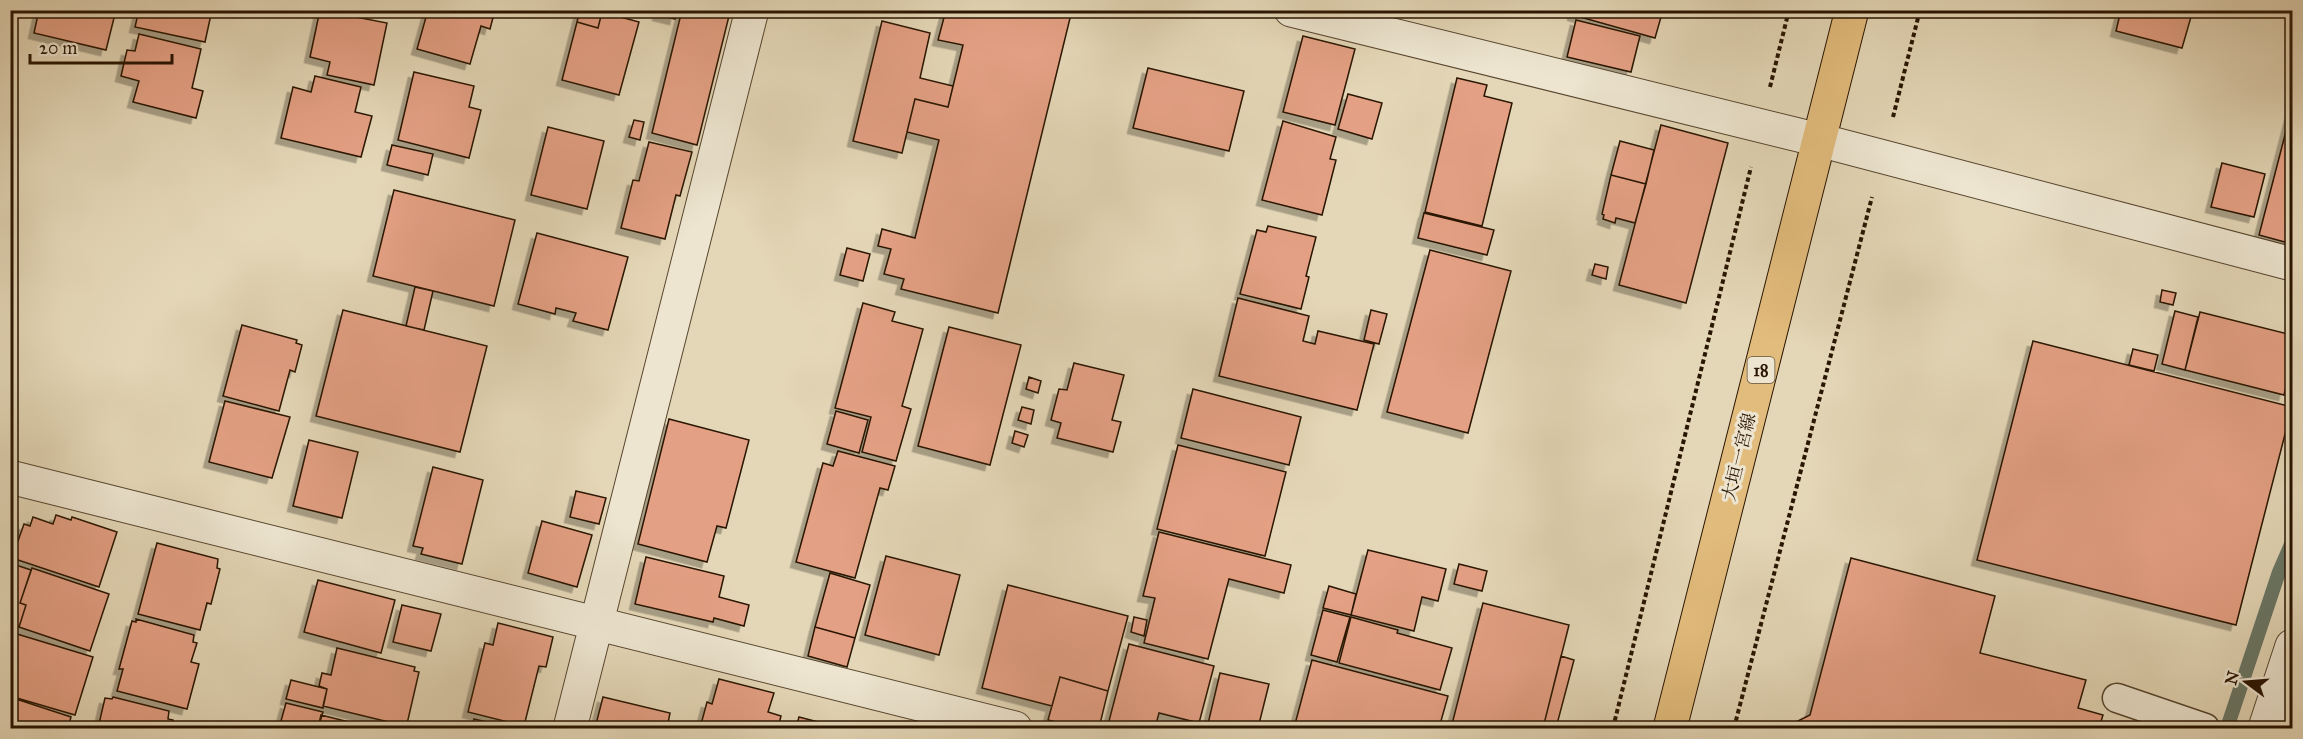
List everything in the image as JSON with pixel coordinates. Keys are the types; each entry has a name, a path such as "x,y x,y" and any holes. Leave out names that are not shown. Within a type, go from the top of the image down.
{"main road":[{"name":"大垣一宮線","path":"1670,729 1852,10"}],"street":[{"path":"570,729 752,10"},
{"path":"1291,10 1761,125 2292,264"},
{"path":"11,478 1015,729"},
{"path":"2265,729 2292,646"}],"lane":[{"path":"2117,698 2204,728"}],"path":[{"path":"1613,729 1789,10"},
{"path":"1734,729 1920,10"}],"building":[{"path":"39,10 116,10 106,50 34,33"},
{"path":"139,10 212,10 205,42 135,27"},
{"path":"320,10 387,23 374,85 327,75 330,62 310,57"},
{"path":"428,10 495,10 490,29 481,26 470,64 417,49"},
{"path":"580,10 613,10 612,15 602,12 598,28 577,22"},
{"path":"659,10 677,10 675,19 658,15"},
{"path":"682,10 707,10 729,16 697,145 652,133"},
{"path":"946,10 1072,10 998,313 901,289 904,279 884,274 891,249 878,246 882,229 915,238 939,140 907,132 915,99 948,107 963,45 938,40"},
{"path":"1574,10 1663,10 1655,38 1573,15"},
{"path":"2121,10 2193,10 2182,48 2116,31"},
{"path":"602,12 639,22 619,95 562,80 577,22 598,28"},
{"path":"1576,20 1640,36 1631,72 1567,57"},
{"path":"882,21 930,33 920,78 953,86 948,107 915,99 902,153 853,141"},
{"path":"139,34 201,49 192,88 203,91 196,118 133,102 139,81 121,76 127,50 135,51"},
{"path":"1303,36 1355,49 1335,125 1283,112"},
{"path":"1148,68 1244,91 1229,151 1133,128"},
{"path":"414,72 474,86 469,107 481,110 469,158 398,140"},
{"path":"315,76 361,87 355,112 372,116 361,157 281,138 293,87 311,92"},
{"path":"1457,78 1487,85 1484,96 1512,103 1482,226 1425,212"},
{"path":"1348,94 1382,103 1372,139 1338,129"},
{"path":"2292,108 2292,244 2259,235"},
{"path":"634,120 644,122 640,140 629,137"},
{"path":"1283,121 1336,137 1330,159 1336,160 1322,215 1262,200"},
{"path":"1661,125 1728,143 1686,303 1619,285"},
{"path":"548,127 604,141 587,209 531,195"},
{"path":"1620,141 1654,150 1646,184 1611,175"},
{"path":"649,142 692,152 680,196 676,195 665,239 621,228 633,180 639,181"},
{"path":"392,145 433,154 428,175 387,165"},
{"path":"2222,163 2265,174 2254,217 2211,207"},
{"path":"1611,175 1646,184 1635,223 1616,218 1615,223 1603,219 1602,214"},
{"path":"394,190 515,220 494,306 373,276"},
{"path":"1424,213 1494,230 1487,255 1418,238"},
{"path":"1268,226 1316,237 1306,276 1309,277 1301,309 1240,294 1257,230 1266,232"},
{"path":"537,233 628,257 608,330 573,321 576,313 556,308 555,314 518,304"},
{"path":"847,248 870,254 863,281 840,275"},
{"path":"1430,250 1511,271 1468,433 1387,412"},
{"path":"1595,264 1608,267 1606,279 1592,275"},
{"path":"415,287 433,291 424,330 406,326"},
{"path":"2162,290 2176,293 2173,305 2160,302"},
{"path":"1238,298 1309,316 1303,341 1315,344 1318,331 1374,344 1357,410 1219,376"},
{"path":"863,303 895,312 892,321 923,329 902,406 911,409 896,461 862,452 871,417 835,408"},
{"path":"343,310 487,346 460,452 316,416"},
{"path":"1371,310 1387,314 1379,344 1364,340"},
{"path":"2175,311 2198,317 2185,370 2162,364"},
{"path":"2200,312 2292,335 2292,363 2284,395 2185,370"},
{"path":"242,325 297,340 296,343 302,345 295,372 290,370 279,411 223,396"},
{"path":"949,327 1021,345 990,465 918,446"},
{"path":"2033,341 2292,407 2236,625 1977,560"},
{"path":"2133,349 2158,355 2154,371 2129,365"},
{"path":"1074,363 1124,375 1112,420 1121,422 1113,452 1057,438 1061,423 1051,420 1059,389 1067,390"},
{"path":"1029,377 1041,381 1038,393 1026,389"},
{"path":"1193,389 1301,417 1289,465 1181,438"},
{"path":"225,401 290,417 272,478 209,462"},
{"path":"1022,407 1034,410 1031,424 1018,420"},
{"path":"836,411 868,420 859,453 827,444"},
{"path":"669,419 749,440 726,528 717,526 707,562 638,544"},
{"path":"1015,431 1028,435 1024,447 1012,443"},
{"path":"309,440 358,452 342,518 293,506"},
{"path":"1178,445 1286,472 1265,556 1157,529"},
{"path":"838,451 895,466 888,490 880,488 855,578 796,562 823,463 833,466"},
{"path":"433,467 483,480 462,564 421,554 423,548 413,546"},
{"path":"576,491 606,498 599,524 570,517"},
{"path":"56,515 71,520 72,517 117,532 99,587 12,558 24,524 30,526 33,517 53,524"},
{"path":"542,521 592,535 577,587 528,573"},
{"path":"1159,532 1291,565 1284,593 1229,579 1208,659 1144,643 1155,598 1143,596"},
{"path":"157,543 218,559 217,568 220,569 211,604 207,603 200,630 138,614"},
{"path":"1368,550 1446,569 1438,601 1422,597 1414,631 1351,615"},
{"path":"886,556 960,575 939,655 865,635"},
{"path":"646,557 724,576 719,597 749,605 744,626 714,618 713,622 635,604"},
{"path":"1851,558 1995,596 1980,653 2086,680 2078,708 2103,715 2099,728 1784,728 1810,715"},
{"path":"10,563 31,570 20,603 26,605 19,627 10,625"},
{"path":"1459,564 1487,571 1482,591 1454,584"},
{"path":"32,568 109,594 90,651 19,627 26,605 20,603"},
{"path":"830,573 870,585 855,638 815,627"},
{"path":"318,580 395,600 381,653 304,632"},
{"path":"1008,585 1128,616 1108,691 1060,677 1052,706 982,688"},
{"path":"1329,586 1356,594 1351,615 1323,608"},
{"path":"1483,603 1569,625 1543,728 1451,728"},
{"path":"402,605 441,614 431,651 393,642"},
{"path":"1323,610 1350,617 1337,662 1311,655"},
{"path":"1134,617 1147,620 1144,636 1131,632"},
{"path":"1351,617 1452,648 1440,690 1339,663"},
{"path":"136,619 194,635 193,642 197,643 191,662 199,664 187,709 117,691 123,669 119,669 132,621 136,622"},
{"path":"498,623 553,637 546,667 539,666 524,726 468,712 485,643 493,645"},
{"path":"815,627 855,638 847,667 808,656"},
{"path":"17,634 93,657 75,715 10,696 10,654"},
{"path":"1129,644 1214,666 1199,723 1159,713 1155,728 1122,728 1108,725"},
{"path":"337,648 415,667 414,671 419,672 407,724 401,722 401,725 323,706 327,689 319,686 322,673 331,675"},
{"path":"1561,656 1574,660 1556,728 1543,728"},
{"path":"1312,660 1448,696 1439,728 1294,728"},
{"path":"1220,673 1269,684 1258,728 1207,728"},
{"path":"1060,677 1108,691 1099,728 1081,728 1048,720"},
{"path":"719,679 774,693 768,712 781,716 778,728 700,728 707,702 712,704"},
{"path":"291,680 327,689 323,708 286,699"},
{"path":"10,697 71,717 68,728 10,728"},
{"path":"113,697 169,711 168,719 173,720 171,728 98,728 105,698 112,699"},
{"path":"603,697 670,713 667,728 595,728"},
{"path":"286,703 323,712 318,728 279,728"},
{"path":"321,715 373,728 318,728"},
{"path":"799,717 830,725 830,728 796,728"},
{"path":"474,719 513,728 472,728"}],"waterway":[{"path":"2227,728 2279,572 2292,542"}]}
